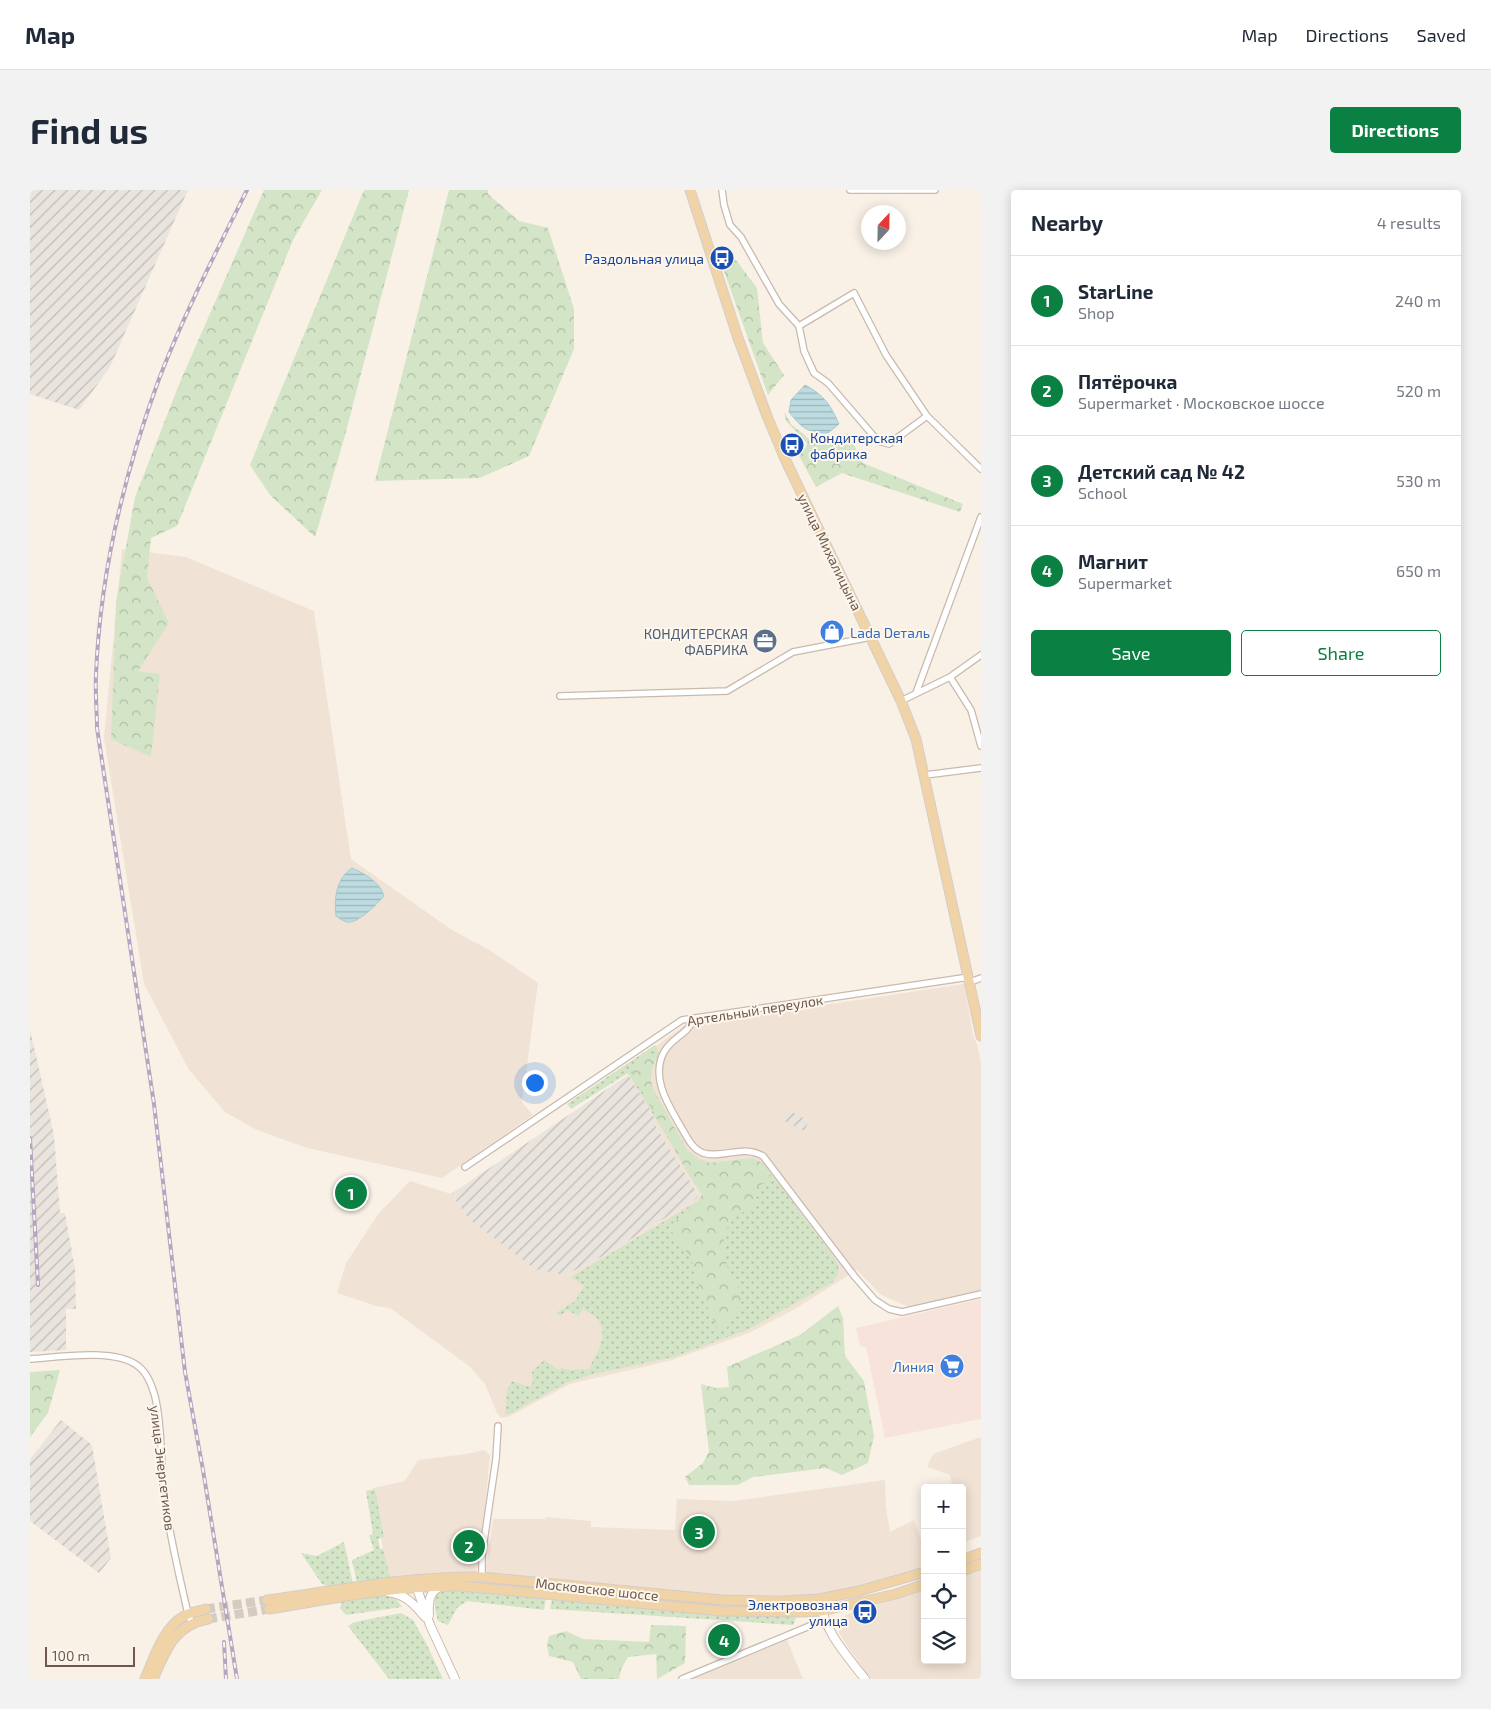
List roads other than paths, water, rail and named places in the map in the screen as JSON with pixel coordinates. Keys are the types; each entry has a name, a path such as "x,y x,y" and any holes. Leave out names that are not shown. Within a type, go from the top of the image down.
{"main road":[{"name":"улица Михалицына","path":"690,190 738,338 767,416 785,459 901,701 916,739 981,1036"},
{"path":"966,1559 981,1553"},
{"path":"966,1570 981,1564"},
{"name":"Московское шоссе","path":"921,1573 858,1591 819,1599 782,1601 722,1600 482,1577 440,1577 415,1583 384,1592 268,1605 415,1583 721,1611 803,1612 821,1611 896,1594 921,1585"},
{"path":"415,1583 430,1625 455,1679"},
{"path":"430,1625 429,1599 435,1589 441,1586"},
{"path":"384,1592 394,1593 410,1600 430,1625"},
{"path":"819,1599 824,1620 832,1636 865,1679"},
{"path":"144,1679 165,1636 176,1621 188,1614 207,1614 180,1631 172,1641 153,1679"}],"street":[{"path":"722,190 730,225 741,237 779,304 799,326 804,351 814,373 828,384 878,441 889,444 927,416"},
{"path":"850,190 936,190"},
{"path":"799,326 854,293 886,355 927,416 981,469"},
{"path":"916,693 981,517"},
{"path":"560,696 727,691 793,652 871,636"},
{"path":"901,701 950,677 981,655"},
{"path":"950,677 971,710 981,746"},
{"path":"925,775 981,768"},
{"name":"Артельный переулок","path":"465,1167 682,1020 981,978"},
{"path":"694,1018 686,1032 664,1051 660,1067 661,1083 665,1098 694,1147 712,1154 750,1150 763,1156 855,1277 875,1300 888,1309 902,1312 980,1295"},
{"name":"улица Энергетиков","path":"30,1358 105,1354 129,1360 143,1370 151,1384 157,1406 165,1495 188,1614 192,1623"},
{"path":"482,1577 482,1555 496,1459 498,1426"},
{"path":"682,1679 824,1620"}],"water":[{"path":"805,385 822,396 836,417 839,424 828,433 810,431 789,412 791,400"},
{"path":"352,868 376,883 384,896 362,917 347,922 336,916 335,902 339,883"}],"tunnel":[{"path":"206,1609 267,1600"},
{"path":"208,1619 269,1609"}],"railway":[{"path":"237,1679 185,1372 154,1104 97,728 96,682 98,637 108,562 125,488 146,415 179,331 247,190"},
{"path":"30,1138 38,1285"},
{"path":"224,1642 226,1679"}],"place":[{"name":"Раздольная улица","path":"722,258"},
{"name":"Кондитерская фабрика","path":"792,445"},
{"name":"Lada Dеталь","path":"832,632"},
{"name":"КОНДИТЕРСКАЯ ФАБРИКА","path":"765,641"},
{"name":"StarLine","path":"351,1193"},
{"name":"Линия","path":"952,1366"},
{"name":"Детский сад № 42","path":"699,1532"},
{"name":"Пятёрочка","path":"469,1546"},
{"name":"Электровозная улица","path":"865,1612"},
{"name":"Магнит","path":"724,1640"}]}
